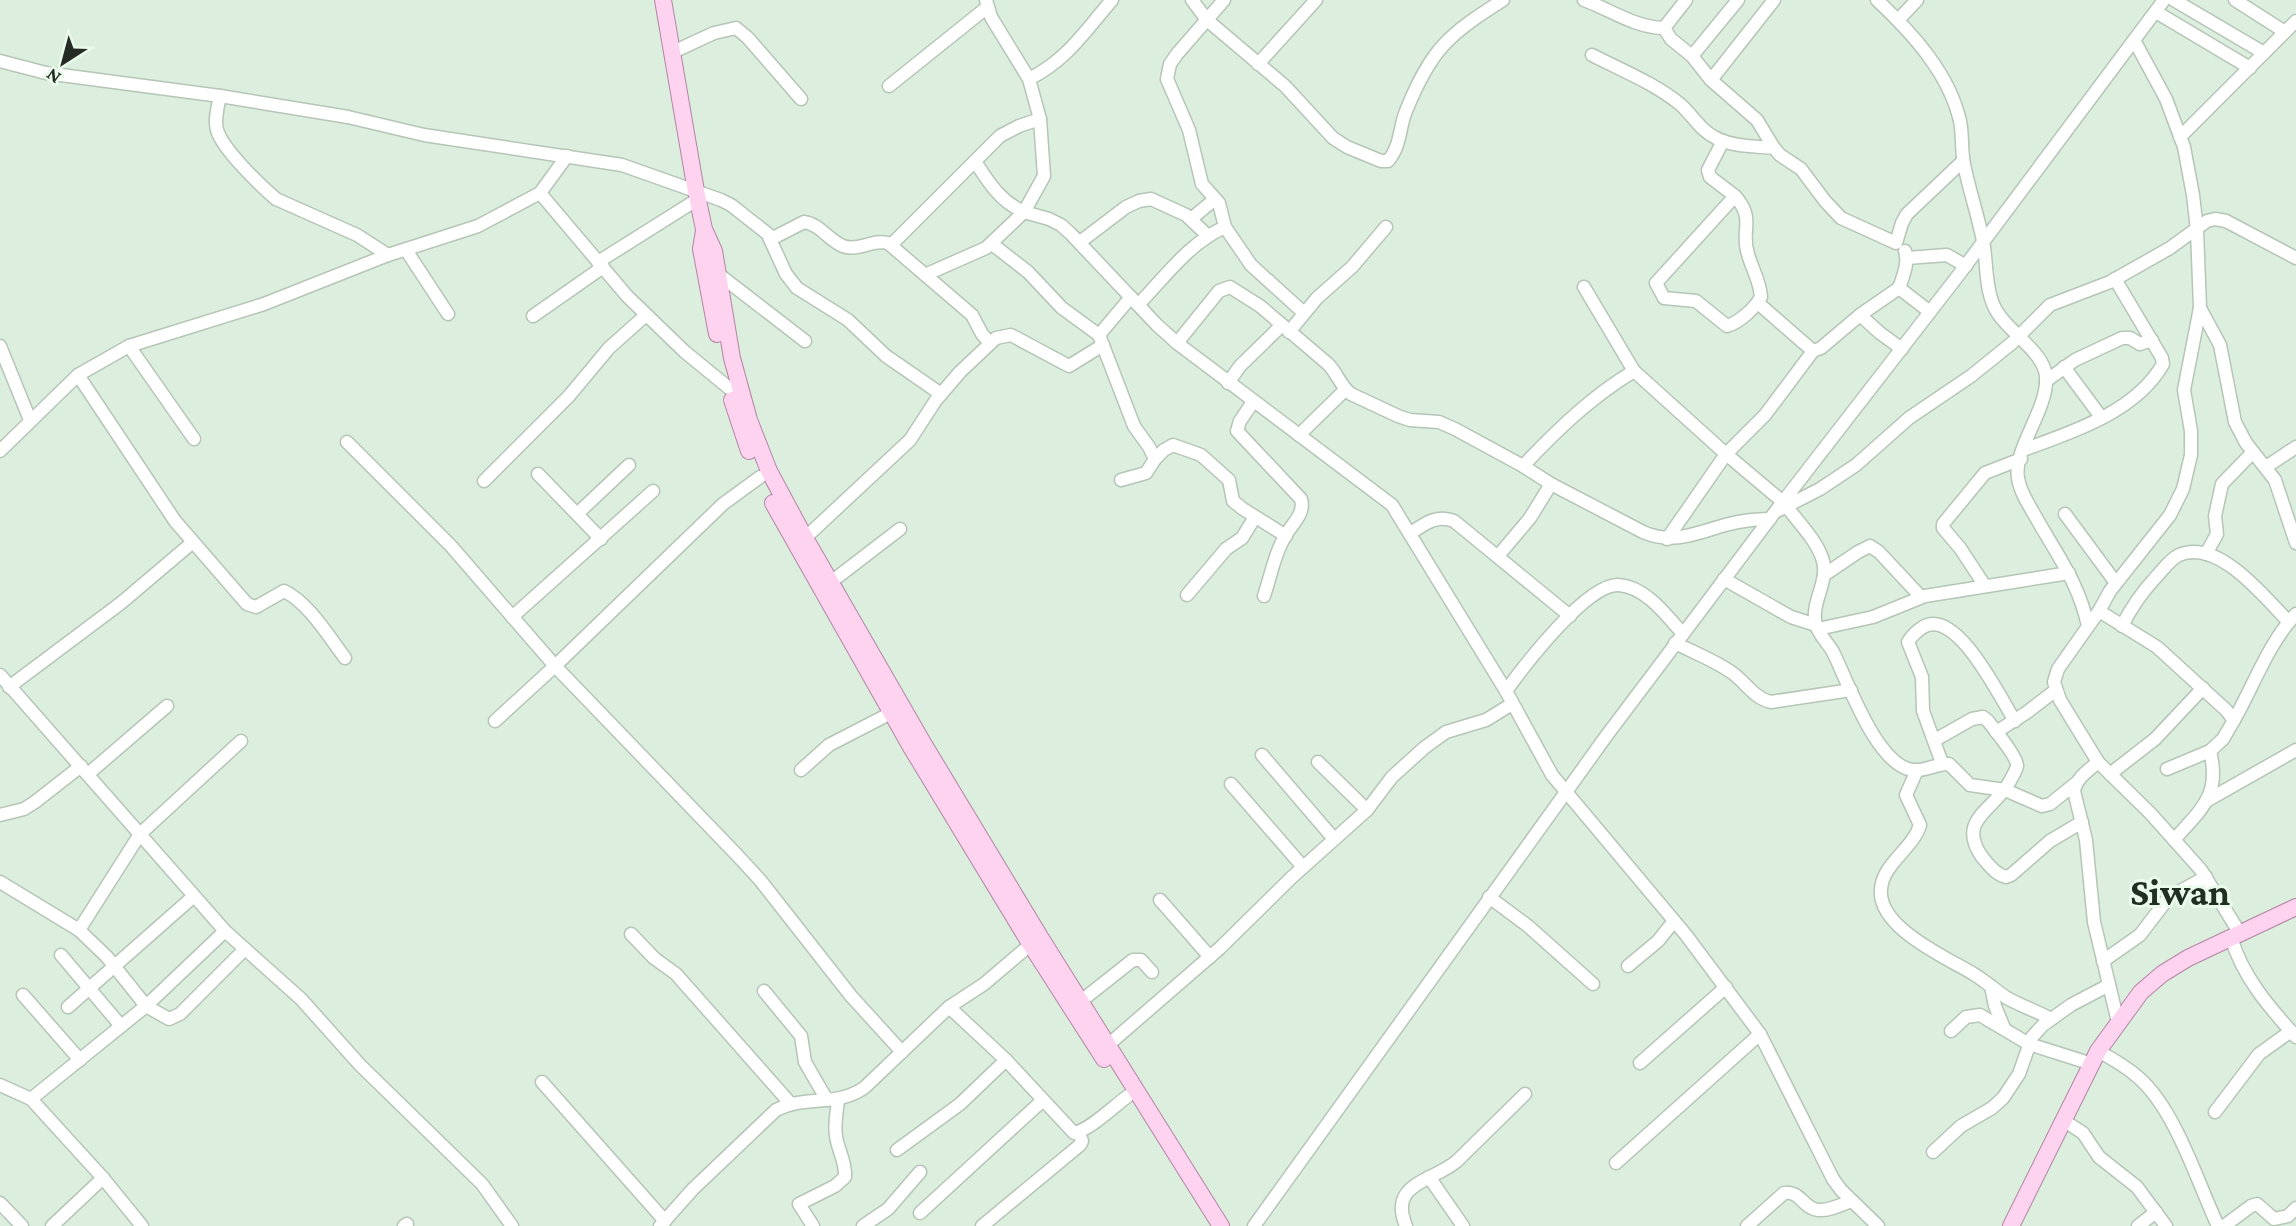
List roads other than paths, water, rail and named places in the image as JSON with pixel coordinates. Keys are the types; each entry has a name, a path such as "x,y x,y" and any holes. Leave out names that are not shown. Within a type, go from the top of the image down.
{"main road":[{"path":"663,0 697,195 704,229 714,251 732,358 741,395 769,471 1036,941 1128,1096 1210,1226"},
{"path":"704,229 701,249 729,388 739,424 788,531 891,713 1036,941 1081,1002 1221,1226"},
{"path":"2011,1226 2095,1058 2141,992 2162,974 2188,958 2296,907"}],"street":[{"path":"1029,79 1045,71 1068,53 1112,0"},
{"path":"1192,0 1206,20 1285,86 1333,138 1371,158 1388,161 1396,148 1406,110 1435,52 1461,28 1503,0"},
{"path":"1224,0 1170,64 1167,79 1189,131 1199,178 1221,209 1225,227 1257,272 1304,313"},
{"path":"1258,64 1316,0"},
{"path":"1584,0 1635,22 1664,28"},
{"path":"1664,28 1686,0"},
{"path":"1692,56 1738,0"},
{"path":"1711,80 1774,0"},
{"path":"1877,0 1898,20 1934,64 1947,87 1960,123 1963,161 1984,242 1993,304 2003,321 2041,364 2046,381 2041,404 2022,454 2018,476 2020,487 2080,595 2088,626"},
{"path":"1898,20 1917,0"},
{"path":"1254,1226 1565,792 1724,579 1966,266 2164,0"},
{"path":"2174,0 2264,53"},
{"path":"2235,0 2285,32"},
{"path":"890,86 985,7 1029,79 1040,119 1044,176 1024,212 992,244 927,274"},
{"path":"2155,12 2250,68"},
{"path":"2180,137 2296,21"},
{"path":"673,52 714,33 736,28 801,99"},
{"path":"1664,28 1671,39 1692,56 1711,80 1757,120 1774,148 1801,169 1825,201 1842,218 1896,243 1904,249 1907,258 1899,288 1860,315 1821,348 1813,351 1765,415 1726,454 1667,539"},
{"path":"2134,40 2157,79 2188,160 2197,230 2200,308 2184,381 2192,455 2178,503 2116,583 2054,676 2056,690 2076,729 2098,762 2174,839 2206,877 2235,934 2236,955 2252,982 2293,1034 2259,1054 2215,1112"},
{"path":"1592,55 1661,91 1681,106 1699,127 1723,141 1774,148"},
{"path":"0,61 46,73 220,96 348,117 424,135 622,165 697,195 731,205 769,237 786,274 797,288 848,320 886,356 941,394"},
{"path":"220,96 216,118 217,131 265,190 276,199 356,235 388,255"},
{"path":"891,245 1008,130 1040,119"},
{"path":"1723,141 1708,170 1710,177 1734,196 1743,205 1748,226 1746,247 1762,297 1738,321 1727,326 1696,301 1664,298 1656,283 1734,196"},
{"path":"0,451 78,375 129,346 264,304 388,255 478,226 540,193 567,156"},
{"path":"1896,243 1907,214 1963,161"},
{"path":"976,163 1008,204 1061,225 1080,242 1177,344 1387,498 1411,533 1506,691 1539,753 1565,792 1674,921 1760,1034 1833,1179 1851,1201 1878,1226"},
{"path":"540,193 646,315 729,388"},
{"path":"533,316 697,195"},
{"path":"1191,219 1215,199"},
{"path":"1080,242 1126,207 1145,200 1155,200 1191,219 1207,235"},
{"path":"1177,344 1212,299 1230,287 1240,292 1328,363 1337,373 1345,390 1398,416 1410,420 1439,422 1643,532 1667,539 1687,537 1779,510 1845,473 1909,418 1971,376 2050,306 2115,279 2197,230 2207,221 2226,220 2296,258"},
{"path":"769,237 776,238 804,222 815,225 847,247 879,241 891,245 972,315 990,344"},
{"path":"805,538 910,440 941,394 990,344 1002,336 1011,335 1069,366 1101,340 1135,301 1195,244 1225,227"},
{"path":"1227,383 1240,366 1304,313 1352,267 1386,227"},
{"path":"992,244 1028,272 1062,308 1101,340 1134,426 1156,459"},
{"path":"406,250 447,314"},
{"path":"1907,258 1947,255 1966,266"},
{"path":"718,273 805,341"},
{"path":"1985,586 1943,528 1943,524 1985,473 2101,417 2140,393 2163,364 2152,340 2115,279"},
{"path":"1584,287 1634,371 1726,454 1821,556 1824,575 1815,609 1817,627 1831,649 1863,720 1877,740 1902,766 1917,771 1942,763 1954,766 1970,785 2005,790 2042,806 2050,804 2098,762"},
{"path":"1899,288 1930,312"},
{"path":"1758,303 1813,351"},
{"path":"2200,308 2220,345 2235,422 2253,452 2275,480 2293,521 2296,543"},
{"path":"484,481 569,396 609,348 646,315"},
{"path":"1860,315 1902,349"},
{"path":"2046,381 2064,367 2122,338 2130,338 2140,344 2152,340"},
{"path":"0,346 30,420"},
{"path":"129,346 194,439"},
{"path":"2064,367 2101,417"},
{"path":"1523,466 1591,400 1634,371"},
{"path":"78,375 175,520 252,607 284,591 290,594 304,606 345,658"},
{"path":"1299,435 1345,390"},
{"path":"1253,402 1240,421 1237,431 1303,504 1299,517 1286,536 1264,596"},
{"path":"347,442 451,546 555,667 760,880 851,996 902,1052"},
{"path":"1121,480 1146,473 1164,450 1173,445 1201,456 1229,480 1233,501 1286,536"},
{"path":"2266,467 2296,447"},
{"path":"2206,554 2217,534 2215,516 2222,484 2253,452"},
{"path":"577,514 629,465"},
{"path":"538,474 601,539"},
{"path":"495,721 555,667 723,504 761,477"},
{"path":"1498,556 1518,534 1551,484"},
{"path":"512,617 653,491"},
{"path":"2064,514 2116,583"},
{"path":"1187,594 1226,549 1242,538 1255,517"},
{"path":"1411,533 1430,521 1449,519 1570,616"},
{"path":"831,582 900,529"},
{"path":"9,687 121,603 193,542"},
{"path":"1824,575 1870,546 1879,552 1921,597"},
{"path":"2122,626 2138,599 2174,558 2189,553 2216,556 2292,618 2223,739 2210,751 2166,769"},
{"path":"1724,579 1791,617 1817,627 1874,617 1921,597 2069,573"},
{"path":"1506,691 1542,644 1570,616 1599,590 1618,585 1637,592 1659,607 1679,639 1731,672 1765,700 1771,702 1851,690"},
{"path":"2099,611 2157,647 2234,720"},
{"path":"1942,763 1922,704 1920,668 1908,642 1920,629 1933,623 1945,627 1965,642 2015,721"},
{"path":"0,675 225,932 302,999 360,1065 482,1184 512,1226"},
{"path":"2110,774 2155,739 2203,688"},
{"path":"1996,732 2056,690"},
{"path":"1108,1045 1210,957 1303,867 1367,810 1399,769 1434,739 1455,728 1486,720 1512,704"},
{"path":"0,815 24,809 35,803 84,770 167,706"},
{"path":"801,770 829,745 891,713"},
{"path":"1935,740 1980,716 1988,721 2016,761 2017,766 2005,790 1979,818 1972,830 1973,842 1978,850 1987,864 2001,876 2011,875 2056,836 2082,822"},
{"path":"79,930 140,834 241,741"},
{"path":"2174,839 2208,800 2296,750"},
{"path":"2208,800 2214,781 2210,751"},
{"path":"1262,755 1334,839"},
{"path":"1318,762 1367,810"},
{"path":"1917,771 1906,795 1919,819 1919,830 1885,874 1881,887 1883,901 1892,917 1915,941 2014,1001 2051,1018"},
{"path":"1231,784 1303,867"},
{"path":"2075,784 2074,791 2086,840 2094,922 2118,1022"},
{"path":"2103,961 2140,935 2169,897 2206,877"},
{"path":"0,882 79,930 114,965 146,1006 169,1019 176,1018 245,949"},
{"path":"68,1007 194,896"},
{"path":"1489,897 1528,926 1593,984"},
{"path":"1160,900 1210,957"},
{"path":"1628,966 1663,936 1674,921"},
{"path":"31,1099 146,1006 225,932"},
{"path":"631,934 647,952 676,974 790,1103"},
{"path":"542,1082 662,1224 693,1189 776,1110 790,1103 833,1100 853,1095 864,1088 949,1007 984,984 1036,941"},
{"path":"61,955 121,1026"},
{"path":"1081,1002 1133,960 1141,960 1152,972"},
{"path":"1933,1152 1961,1126 1993,1108 2003,1097 2019,1074 2029,1044 2037,1031 2071,1005 2109,985"},
{"path":"1991,986 2004,1029"},
{"path":"1640,1063 1726,987"},
{"path":"764,991 801,1036 805,1062 833,1100 836,1139 845,1163 845,1177 835,1186 799,1205 813,1226"},
{"path":"23,995 80,1060"},
{"path":"949,1007 1006,1060 1071,1130 1079,1132"},
{"path":"1951,1031 1973,1014 1986,1018 2029,1044 2095,1058 2135,1074 2158,1101 2172,1125 2218,1226"},
{"path":"1616,1163 1760,1034"},
{"path":"897,1150 960,1104 1006,1060"},
{"path":"0,1085 31,1099 103,1178 136,1224"},
{"path":"1406,1226 1401,1212 1404,1196 1414,1185 1457,1161 1525,1094"},
{"path":"1079,1132 1128,1096"},
{"path":"920,1213 1043,1100"},
{"path":"2063,1120 2083,1133 2099,1157 2137,1187 2166,1226"},
{"path":"982,1226 1080,1145 1082,1141 1079,1132"},
{"path":"863,1226 888,1209 920,1172"},
{"path":"1429,1177 1463,1226"},
{"path":"52,1226 103,1178"},
{"path":"1747,1226 1784,1193 1789,1192 1812,1209 1819,1210 1851,1201"},
{"path":"0,1203 22,1226"},
{"path":"2224,1226 2257,1204 2274,1219 2281,1219 2296,1208"},
{"path":"2138,1226 2156,1212"}],"district":[{"name":"Siwan","path":"2180,892"}]}
